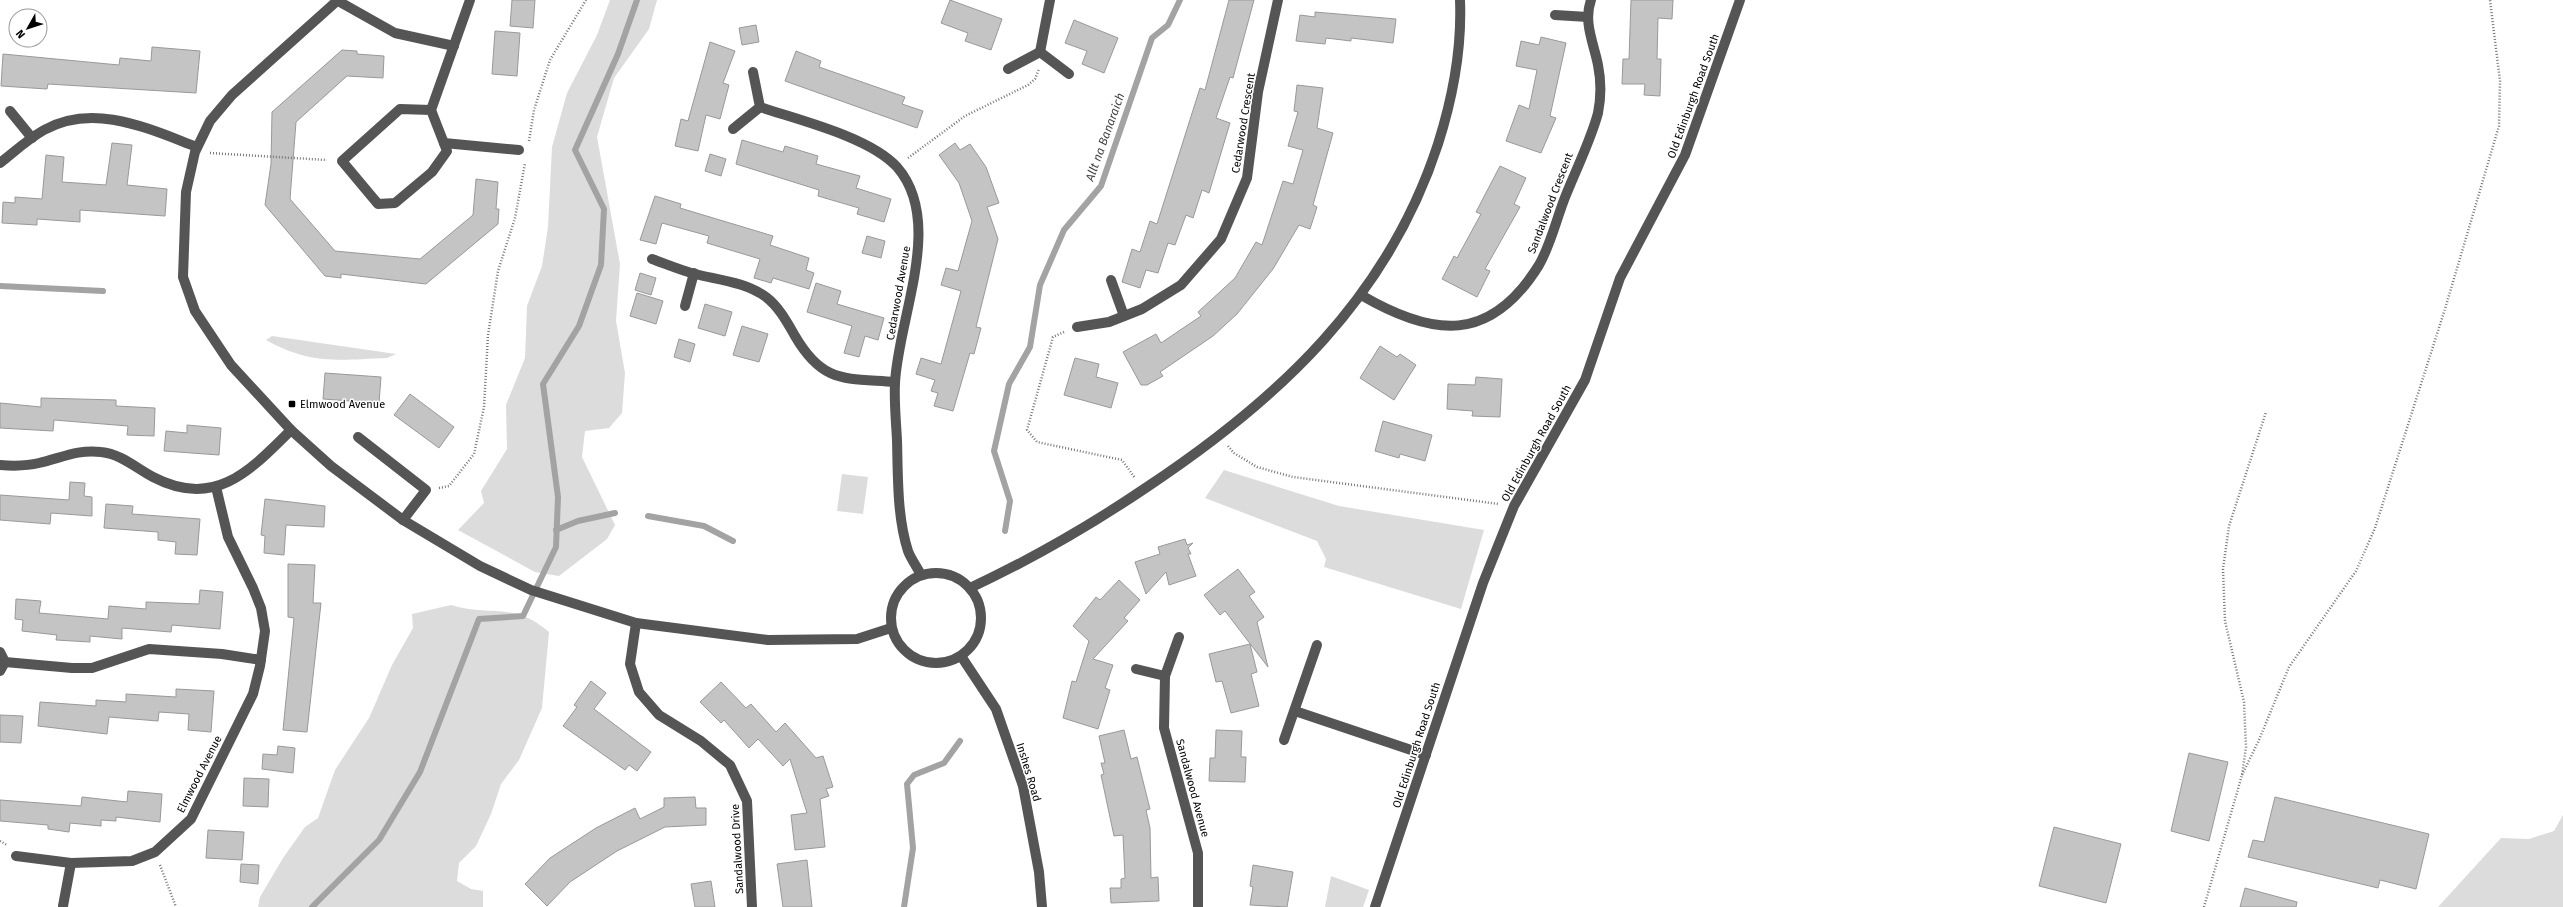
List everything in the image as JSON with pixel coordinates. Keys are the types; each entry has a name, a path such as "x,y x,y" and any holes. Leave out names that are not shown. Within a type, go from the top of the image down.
{"street":[{"path":"454,46 395,33 338,0 232,95 210,121 196,149 186,192 183,277 195,311 231,365 291,430 331,466 403,520 480,566 531,590 636,623 768,640 857,639 891,628"},
{"path":"431,110 400,109 342,161 378,204 395,203 432,172 447,150 431,110 470,0"},
{"path":"1043,55 1050,0"},
{"name":"Cedarwood Crescent","path":"1077,327 1109,322 1142,309 1181,286 1221,238 1247,178 1258,92 1278,0"},
{"path":"970,588 1057,545 1144,489 1220,437 1253,410 1309,356 1361,295 1398,241 1430,170 1445,122 1456,74 1461,29 1460,0"},
{"name":"Sandalwood Crescent","path":"1361,295 1382,307 1432,326 1450,328 1470,324 1492,314 1519,291 1539,264 1598,113 1600,83 1590,35 1588,17 1591,0"},
{"name":"Old Edinburgh Road South","path":"1375,907 1483,582 1514,506 1585,380 1620,278 1686,155 1740,0"},
{"path":"1554,15 1588,17"},
{"path":"1008,69 1043,55"},
{"path":"1043,55 1069,74"},
{"path":"733,129 760,107 753,72"},
{"name":"Cedarwood Avenue","path":"760,107 858,142 879,152 897,167 915,199 919,217 919,243 895,382 898,474 903,532 909,552 921,575"},
{"path":"10,110 32,138"},
{"path":"0,163 45,129 78,119 114,118 196,149"},
{"path":"444,143 524,152"},
{"path":"652,259 694,274 752,289 767,298 780,310 804,350 817,366 848,379 895,382"},
{"path":"685,306 694,274"},
{"path":"1111,280 1124,316"},
{"path":"0,465 39,463 83,450 103,452 125,459 167,484 196,490 216,487 236,479 256,466 291,430"},
{"path":"358,437 426,490 403,520"},
{"name":"Elmwood Avenue","path":"16,856 71,862 132,861 155,852 191,819 253,694 261,660 265,631 260,608 228,537 216,487"},
{"path":"934,572 947,574 960,579 970,588 978,601 981,616 976,638 961,656 948,662 933,663 919,660 906,653 897,642 891,628 890,615 899,590 909,581 921,575 934,572"},
{"name":"Sandalwood Drive","path":"636,623 630,664 639,692 659,715 701,741 730,765 748,801 752,907"},
{"name":"Sandalwood Avenue","path":"1179,637 1165,676 1164,728 1198,853 1198,907"},
{"path":"1284,740 1317,645"},
{"path":"0,652 2,667 92,668 149,649 222,654 261,660"},
{"name":"Inshes Road","path":"961,656 996,709 1023,786 1039,872 1042,907"},
{"path":"1136,669 1165,676"},
{"path":"1295,711 1426,755"},
{"path":"63,906 71,862"}],"path":[{"path":"426,490 449,486 474,454 484,407 488,335 498,271 515,218 524,152 534,110 550,60 586,0"},
{"path":"2242,775 2259,740 2289,667 2356,571 2375,528 2445,309 2499,126 2500,81 2490,0"},
{"path":"897,167 917,149 965,116 1028,85 1035,79 1043,55"},
{"path":"196,149 342,161"},
{"path":"1077,327 1053,337 1027,430 1037,442 1122,460 1144,489"},
{"path":"2204,907 2242,775 2246,748 2244,702 2225,621 2223,568 2229,526 2266,412"},
{"path":"1220,437 1234,453 1257,467 1293,477 1514,506"},
{"path":"155,852 176,907"}],"shaded area":[{"path":"610,0 657,0 649,29 614,78 597,137 620,264 616,321 625,373 622,413 609,428 585,431 582,457 615,525 607,539 559,576 535,572 458,530 484,503 481,491 507,449 506,405 525,358 527,306 542,266 548,227 552,147 567,93 597,35"},
{"path":"272,336 396,354 387,358 354,360 311,357 297,354 266,340"},
{"path":"1224,470 1339,506 1484,530 1461,609 1324,567 1326,559 1317,541 1205,498"},
{"path":"842,474 868,477 863,514 837,511"},
{"path":"451,605 477,610 501,611 524,616 536,622 549,632 542,708 519,760 501,784 491,814 476,846 459,863 457,881 471,889 483,891 483,907 258,907 260,897 283,858 305,827 318,818 335,770 369,718 392,665 413,628 412,614"},
{"path":"2563,815 2563,907 2438,907 2501,838 2529,839 2554,831"},
{"path":"1331,876 1369,890 1363,907 1325,907"}],"building":[{"path":"512,0 535,0 533,28 510,26"},
{"path":"950,0 1002,19 991,50 965,41 968,33 941,23"},
{"path":"1229,0 1254,0 1233,78 1230,77 1216,118 1230,123 1209,193 1202,190 1193,218 1186,215 1175,245 1168,243 1158,273 1146,270 1140,288 1122,282 1132,249 1140,252 1150,221 1157,224 1200,88 1205,90"},
{"path":"1631,0 1673,0 1672,19 1658,18 1657,59 1661,59 1660,96 1644,95 1645,84 1622,84 1623,59 1629,59"},
{"path":"1315,12 1396,19 1393,43 1351,38 1351,41 1326,38 1325,44 1296,41 1300,15 1315,17"},
{"path":"1074,20 1118,38 1104,73 1082,64 1087,51 1065,43"},
{"path":"756,25 759,42 742,45 739,28"},
{"path":"495,31 520,33 517,76 492,74"},
{"path":"1541,37 1566,43 1550,116 1556,118 1541,153 1506,141 1519,105 1529,109 1537,70 1516,66 1521,41 1539,45"},
{"path":"710,42 735,51 723,83 729,85 720,119 706,115 698,151 675,146 681,119 688,121"},
{"path":"152,47 200,51 196,93 48,84 47,89 1,86 3,54 119,65 120,58 151,61"},
{"path":"342,50 357,51 357,54 384,56 383,78 347,76 296,122 290,199 335,251 420,259 473,215 476,179 498,182 496,209 499,209 498,224 426,284 341,274 341,278 325,276 265,205 271,164 272,112"},
{"path":"796,51 821,61 819,67 905,97 902,104 923,111 917,128 785,81"},
{"path":"1297,85 1323,88 1317,128 1333,133 1313,205 1317,207 1310,229 1299,225 1273,269 1237,314 1213,336 1160,372 1163,376 1147,385 1141,385 1123,352 1156,334 1161,343 1201,316 1198,312 1235,278 1256,242 1262,245 1283,181 1293,184 1303,150 1288,146 1298,112 1294,111"},
{"path":"742,140 783,152 785,146 818,156 816,164 860,176 856,188 891,199 884,222 857,214 859,208 818,196 819,190 736,164"},
{"path":"112,143 132,145 127,185 167,189 165,216 80,210 80,222 37,219 37,225 2,223 3,202 15,203 15,197 42,199 46,155 64,157 62,182 106,185"},
{"path":"955,143 960,150 970,144 986,167 999,203 987,207 998,239 976,327 981,328 974,354 970,353 953,411 934,406 938,393 931,391 935,380 916,374 921,358 941,364 961,291 941,285 946,268 958,271 972,221 959,183 939,155"},
{"path":"710,154 726,159 721,176 705,171"},
{"path":"1500,166 1526,178 1514,204 1520,207 1485,269 1490,271 1477,297 1442,279 1454,256 1457,258 1481,214 1476,212"},
{"path":"655,196 681,204 680,208 773,236 770,245 809,258 806,270 814,273 809,289 773,278 771,283 754,278 760,259 707,243 709,236 662,223 656,244 640,240"},
{"path":"867,236 885,241 881,258 862,253"},
{"path":"640,273 656,278 651,295 635,290"},
{"path":"816,283 841,291 837,304 884,318 878,340 865,336 859,357 844,353 852,326 807,312"},
{"path":"637,293 663,301 656,324 630,316"},
{"path":"705,304 732,312 725,336 698,328"},
{"path":"742,326 768,334 759,362 733,355"},
{"path":"679,339 695,344 690,362 674,357"},
{"path":"1380,346 1397,357 1400,354 1416,365 1394,400 1360,378"},
{"path":"1075,358 1099,364 1096,377 1118,383 1111,408 1064,395"},
{"path":"325,373 381,377 379,403 323,399"},
{"path":"1476,377 1502,379 1500,417 1472,416 1473,411 1447,409 1448,384 1475,385"},
{"path":"410,394 454,427 439,448 394,415"},
{"path":"41,398 116,400 116,406 155,408 154,436 127,435 128,426 54,420 53,431 0,428 0,403 41,407"},
{"path":"1383,421 1432,435 1425,461 1400,454 1399,458 1375,451"},
{"path":"187,425 221,428 219,455 164,451 166,431 187,433"},
{"path":"70,482 85,483 84,496 92,497 92,516 51,513 50,524 0,520 0,495 69,500"},
{"path":"265,499 325,506 324,527 286,525 284,555 264,553 265,536 261,535"},
{"path":"106,504 133,506 132,514 200,519 197,555 175,554 176,542 158,540 158,532 104,528"},
{"path":"1185,539 1187,545 1193,543 1188,548 1191,554 1188,554 1196,576 1169,585 1166,572 1146,594 1135,562 1160,554 1158,547"},
{"path":"288,564 315,565 313,603 321,603 307,732 283,730 294,618 288,617"},
{"path":"1238,569 1255,592 1249,596 1264,617 1257,622 1268,667 1225,611 1220,615 1204,595"},
{"path":"1119,580 1140,600 1124,618 1128,621 1093,659 1113,665 1105,688 1110,690 1098,729 1063,718 1072,681 1076,682 1089,641 1073,626 1096,597 1100,600"},
{"path":"200,590 223,592 220,629 172,625 171,632 122,628 122,639 90,636 90,642 56,640 57,635 22,631 23,620 15,619 16,599 41,601 39,613 108,619 109,606 146,609 146,602 199,604"},
{"path":"1250,644 1257,672 1251,674 1259,706 1231,713 1222,681 1216,682 1209,654"},
{"path":"591,681 606,693 594,709 651,752 637,771 629,765 625,770 563,726 577,707 574,705"},
{"path":"721,682 746,708 751,704 776,732 785,723 816,758 823,756 833,787 826,789 829,796 820,799 825,847 795,850 791,815 807,813 790,759 783,766 758,739 749,748 724,720 721,723 700,702"},
{"path":"176,689 214,691 211,732 188,730 189,714 159,712 158,721 109,717 107,734 38,726 40,702 96,706 96,700 126,702 126,694 176,697"},
{"path":"0,715 23,716 21,743 0,742"},
{"path":"1124,730 1131,759 1137,757 1150,809 1146,810 1150,828 1151,878 1158,877 1159,901 1111,903 1110,888 1121,888 1121,879 1125,878 1123,835 1114,836 1101,775 1104,774 1101,763 1105,763 1099,736"},
{"path":"1216,730 1242,731 1241,757 1246,757 1245,782 1209,781 1210,758 1215,758"},
{"path":"278,746 295,748 293,773 262,769 263,754 277,755"},
{"path":"2189,753 2228,762 2209,841 2171,831"},
{"path":"244,778 269,779 268,807 243,806"},
{"path":"128,791 162,794 160,822 116,817 116,821 101,820 101,826 70,823 69,832 48,829 48,825 0,821 0,800 81,806 82,797 127,802"},
{"path":"695,797 696,808 706,808 706,825 665,827 617,851 570,882 547,906 525,884 550,858 596,828 635,808 640,819 664,807 664,798"},
{"path":"2275,797 2429,834 2416,889 2380,880 2378,888 2248,857 2253,840 2264,842"},
{"path":"2054,827 2121,844 2106,903 2039,886"},
{"path":"208,830 244,832 242,860 206,858"},
{"path":"807,860 812,907 783,907 777,864"},
{"path":"241,864 259,865 258,884 240,882"},
{"path":"1253,865 1293,872 1287,907 1250,905 1253,887 1250,886"},
{"path":"711,881 715,907 695,907 691,884"},
{"path":"2245,888 2297,902 2296,907 2240,907"}],"waterway":[{"path":"312,907 379,840 420,772 479,619 523,616 556,547 558,497 543,384 579,326 601,265 604,209 575,150 618,54 637,0"},
{"name":"Allt na Banaraich","path":"1005,531 1010,501 994,451 1009,384 1030,347 1040,285 1064,230 1101,186 1152,38 1168,25 1180,0"},
{"path":"0,286 103,291"},
{"path":"556,530 578,521 615,513"},
{"path":"648,516 704,526 733,541"},
{"name":"Allt na Banaraich","path":"904,907 913,848 907,784 914,775 944,763 960,741"}],"place":[{"name":"Elmwood Avenue","path":"292,404"}]}
